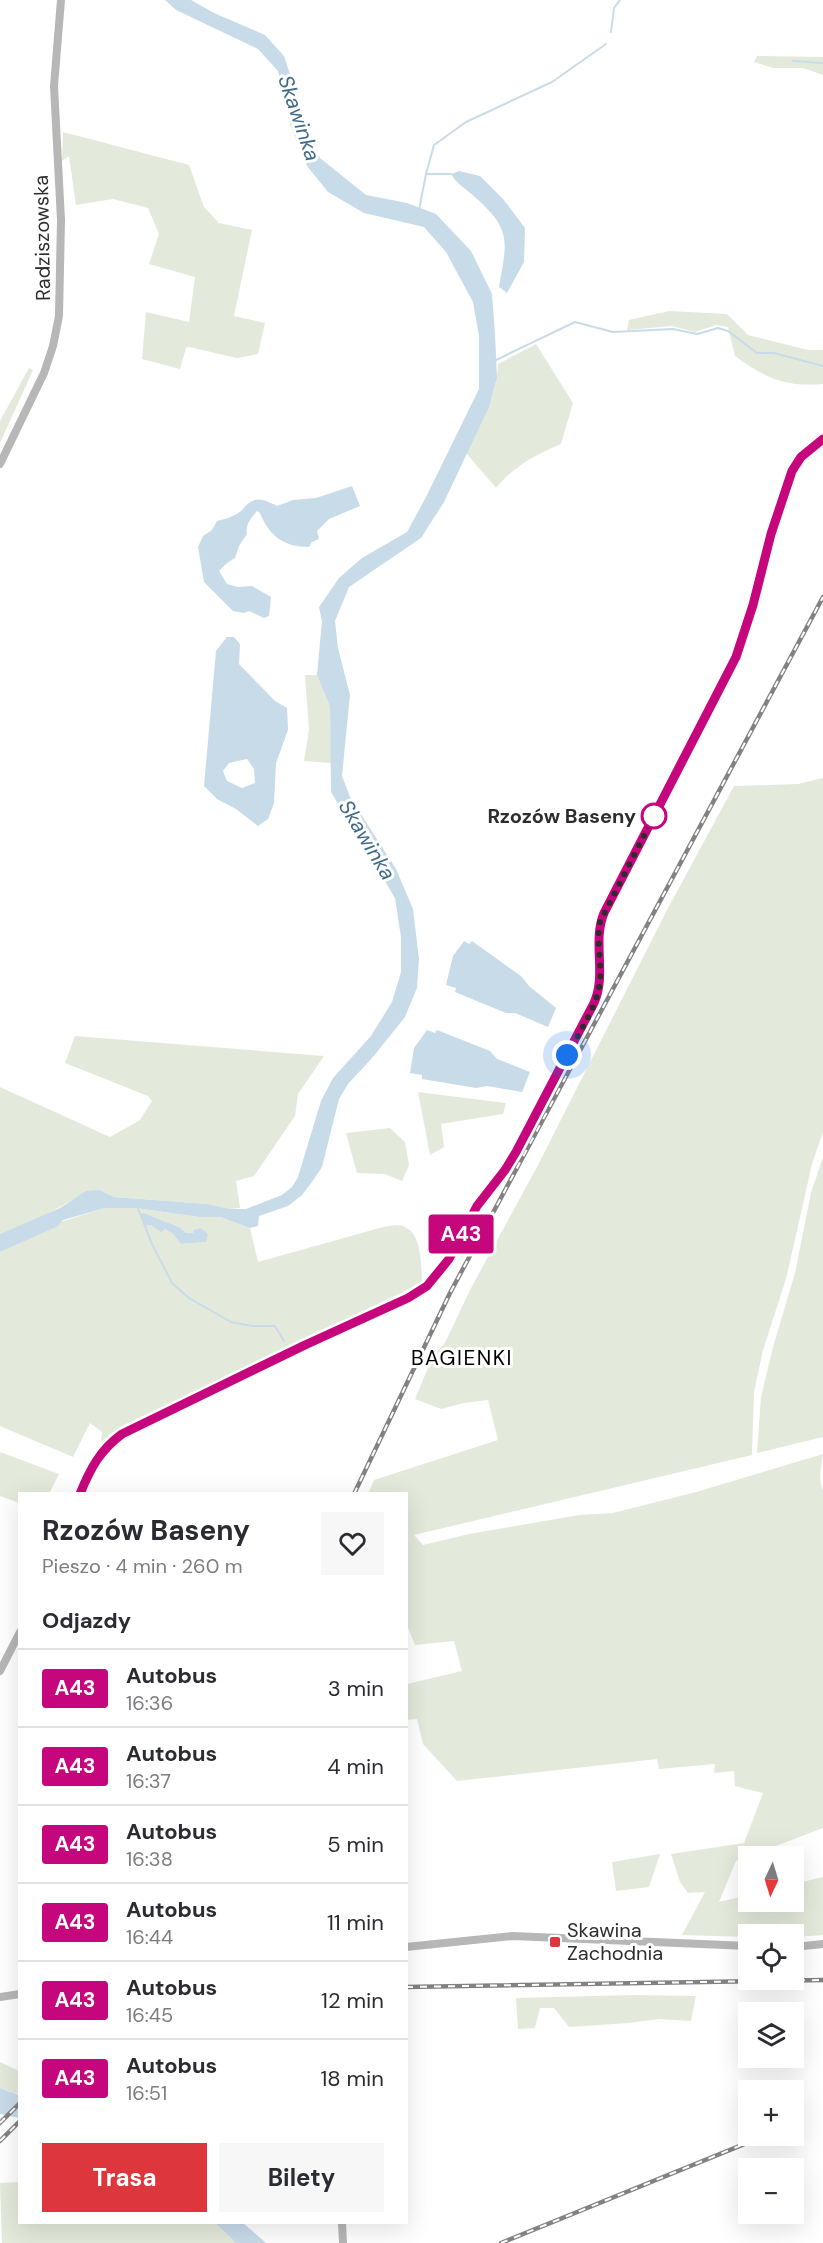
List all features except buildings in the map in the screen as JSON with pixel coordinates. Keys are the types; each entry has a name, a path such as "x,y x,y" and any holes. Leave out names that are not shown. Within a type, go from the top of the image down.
{"street":[{"name":"Radziszowska","path":"0,464 44,373 53,346 59,316 61,220 54,86 61,0"},
{"path":"81,1492 100,1452 122,1434 309,1343 408,1298 427,1286 449,1259 477,1206 516,1152 596,998 600,975 598,938 600,922 693,736 736,657 753,605 771,534 792,471"},
{"path":"0,1671 18,1636"},
{"path":"408,1947 513,1936 738,1946"},
{"path":"804,1946 823,1944"},
{"path":"0,1997 18,1994"},
{"path":"342,2224 343,2243"}],"green space":[{"path":"757,56 823,57 823,75 803,68 773,68 754,62"},
{"path":"63,132 189,165 204,207 219,223 252,230 234,316 265,323 258,354 237,358 189,347 186,348 180,369 142,359 146,312 189,322 195,277 149,264 159,234 148,208 113,199 76,205 69,156 62,161"},
{"path":"669,311 727,314 748,335 808,350 823,350 823,384 786,382 756,370 735,356 728,327 716,325 695,332 672,326 627,330 629,320"},
{"path":"536,344 573,403 561,444 526,462 510,473 496,488 466,453 495,388 498,364"},
{"path":"29,368 33,370 0,443 0,421"},
{"path":"305,675 317,675 330,707 331,763 304,761 309,730"},
{"path":"823,778 823,1132 812,1164 786,1279 763,1350 754,1392 752,1455 414,1535 423,1545 469,1534 579,1515 613,1513 696,1492 823,1454 820,1477 823,1490 823,1828 776,1846 738,1846 738,1860 719,1902 738,1897 738,1912 804,1912 804,1882 823,1877 823,1935 804,1936 804,1924 738,1924 738,1937 682,1935 705,1892 688,1893 680,1882 671,1854 744,1843 763,1793 735,1786 734,1771 714,1773 715,1764 659,1769 657,1759 457,1781 423,1744 417,1719 408,1720 408,1684 462,1671 454,1641 415,1645 408,1628 408,1492 369,1492 374,1480 498,1440 488,1400 441,1409 415,1399 433,1356 445,1343 470,1290 538,1165 667,910 734,786 798,784"},
{"path":"75,1036 324,1056 298,1094 295,1116 254,1176 236,1181 240,1208 230,1209 208,1204 114,1197 100,1190 76,1198 38,1219 0,1234 0,1087 110,1137 140,1120 152,1101 148,1096 65,1063"},
{"path":"418,1092 506,1103 503,1114 441,1124 444,1147 430,1155"},
{"path":"390,1128 405,1142 409,1165 402,1181 385,1174 357,1173 346,1133"},
{"path":"823,1157 823,1437 757,1453 761,1397 795,1273 811,1193"},
{"path":"105,1208 136,1208 199,1217 220,1217 250,1228 258,1262 383,1227 401,1225 410,1230 418,1243 422,1283 122,1426 101,1442 102,1432 90,1423 73,1457 0,1426 0,1252 63,1221","holes":["144,1213 179,1227 186,1233 193,1233 206,1242 181,1244 173,1234 165,1229 161,1231 151,1225 145,1226"]},
{"path":"0,1452 59,1474 50,1492 18,1492 18,1503 0,1496"},
{"path":"660,1854 649,1887 616,1891 612,1862"},
{"path":"696,1996 691,2021 659,2019 569,2027 554,2008 540,2008 535,2028 518,2029 516,1998"},
{"path":"0,2062 18,2071 18,2092 0,2088"},
{"path":"18,2182 18,2224 216,2224 236,2243 2,2243 0,2183"}],"water":[{"name":"Skawinka","path":"165,0 191,0 214,13 265,35 284,56 320,158 366,195 407,203 436,214 471,251 492,294 497,378 489,407 444,502 421,538 349,587 335,621 338,648 350,695 342,776 350,797 396,869 413,909 419,959 417,988 405,1017 348,1084 339,1099 322,1167 312,1182 302,1195 288,1206 259,1216 258,1226 250,1228 220,1217 199,1217 136,1208 105,1208 63,1220 58,1226 0,1252 0,1234 60,1208 86,1191 100,1190 114,1197 246,1209 282,1195 292,1187 298,1177 321,1101 333,1078 371,1036 392,1002 401,972 401,937 395,898 331,792 330,707 317,675 322,621 319,607 339,578 362,558 407,532 479,389 479,336 473,302 446,252 424,227 364,213 328,192 307,166 290,124 278,71 258,49 176,10"},
{"path":"459,171 480,176 503,199 525,228 524,262 507,293 499,287 505,247 501,228 487,208 451,174"},
{"path":"352,486 360,506 329,519 317,531 319,539 312,542 309,547 292,545 278,539 257,511 251,519 247,534 235,558 219,571 227,584 238,587 252,586 271,597 269,616 264,618 249,611 244,613 233,611 204,582 198,547 203,536 212,530 217,521 238,514 254,500 266,501 277,506 293,500 316,498"},
{"path":"227,637 234,637 240,644 239,664 275,701 287,708 288,730 276,763 274,803 268,819 258,826 236,809 217,799 204,786 216,651","holes":["247,759 254,769 255,783 242,788 227,781 223,771 229,763"]},
{"path":"464,941 469,944 472,941 521,976 529,986 556,1008 548,1027 455,992 456,988 446,985 453,956"},
{"path":"427,1030 435,1033 437,1030 490,1051 497,1059 530,1072 522,1092 487,1086 476,1088 422,1079 422,1075 410,1073 414,1048"},
{"path":"144,1213 179,1227 186,1233 193,1233 194,1230 201,1228 208,1234 206,1242 181,1244 173,1234 165,1229 161,1232 151,1225 145,1226 141,1214"},
{"path":"0,2088 18,2095 18,2118 0,2114"},
{"path":"216,2224 244,2224 266,2243 236,2243"}],"waterway":[{"path":"611,32 614,8 620,0"},
{"path":"419,210 434,145 466,122 552,82 606,44"},
{"path":"793,61 823,63"},
{"path":"427,174 451,174"},
{"path":"496,360 575,322 613,332 673,329 697,334 718,328 728,331 757,353 774,353 823,366"},
{"path":"137,1206 152,1244 172,1283 189,1298 231,1322 252,1326 275,1326 284,1341"}],"railway":[{"path":"355,1492 450,1293 823,597"},
{"path":"408,1987 823,1980"},
{"path":"0,2123 18,2105"},
{"path":"0,2141 18,2123"},
{"path":"501,2243 739,2146"}],"bus line":[{"name":"A43","path":"81,1492 100,1452 122,1434 389,1305 408,1298 427,1286 449,1259 477,1206 516,1152 594,1003 599,990 600,922 693,736 736,657 753,605 771,534 792,471 801,457 823,439"}],"place":[{"name":"Rzozów Baseny","path":"654,816"},
{"name":"Skawina Zachodnia","path":"555,1942"}],"district":[{"name":"BAGIENKI","path":"462,1358"}],"route":[{"path":"567,1055 599,990 600,922 654,816"}]}
